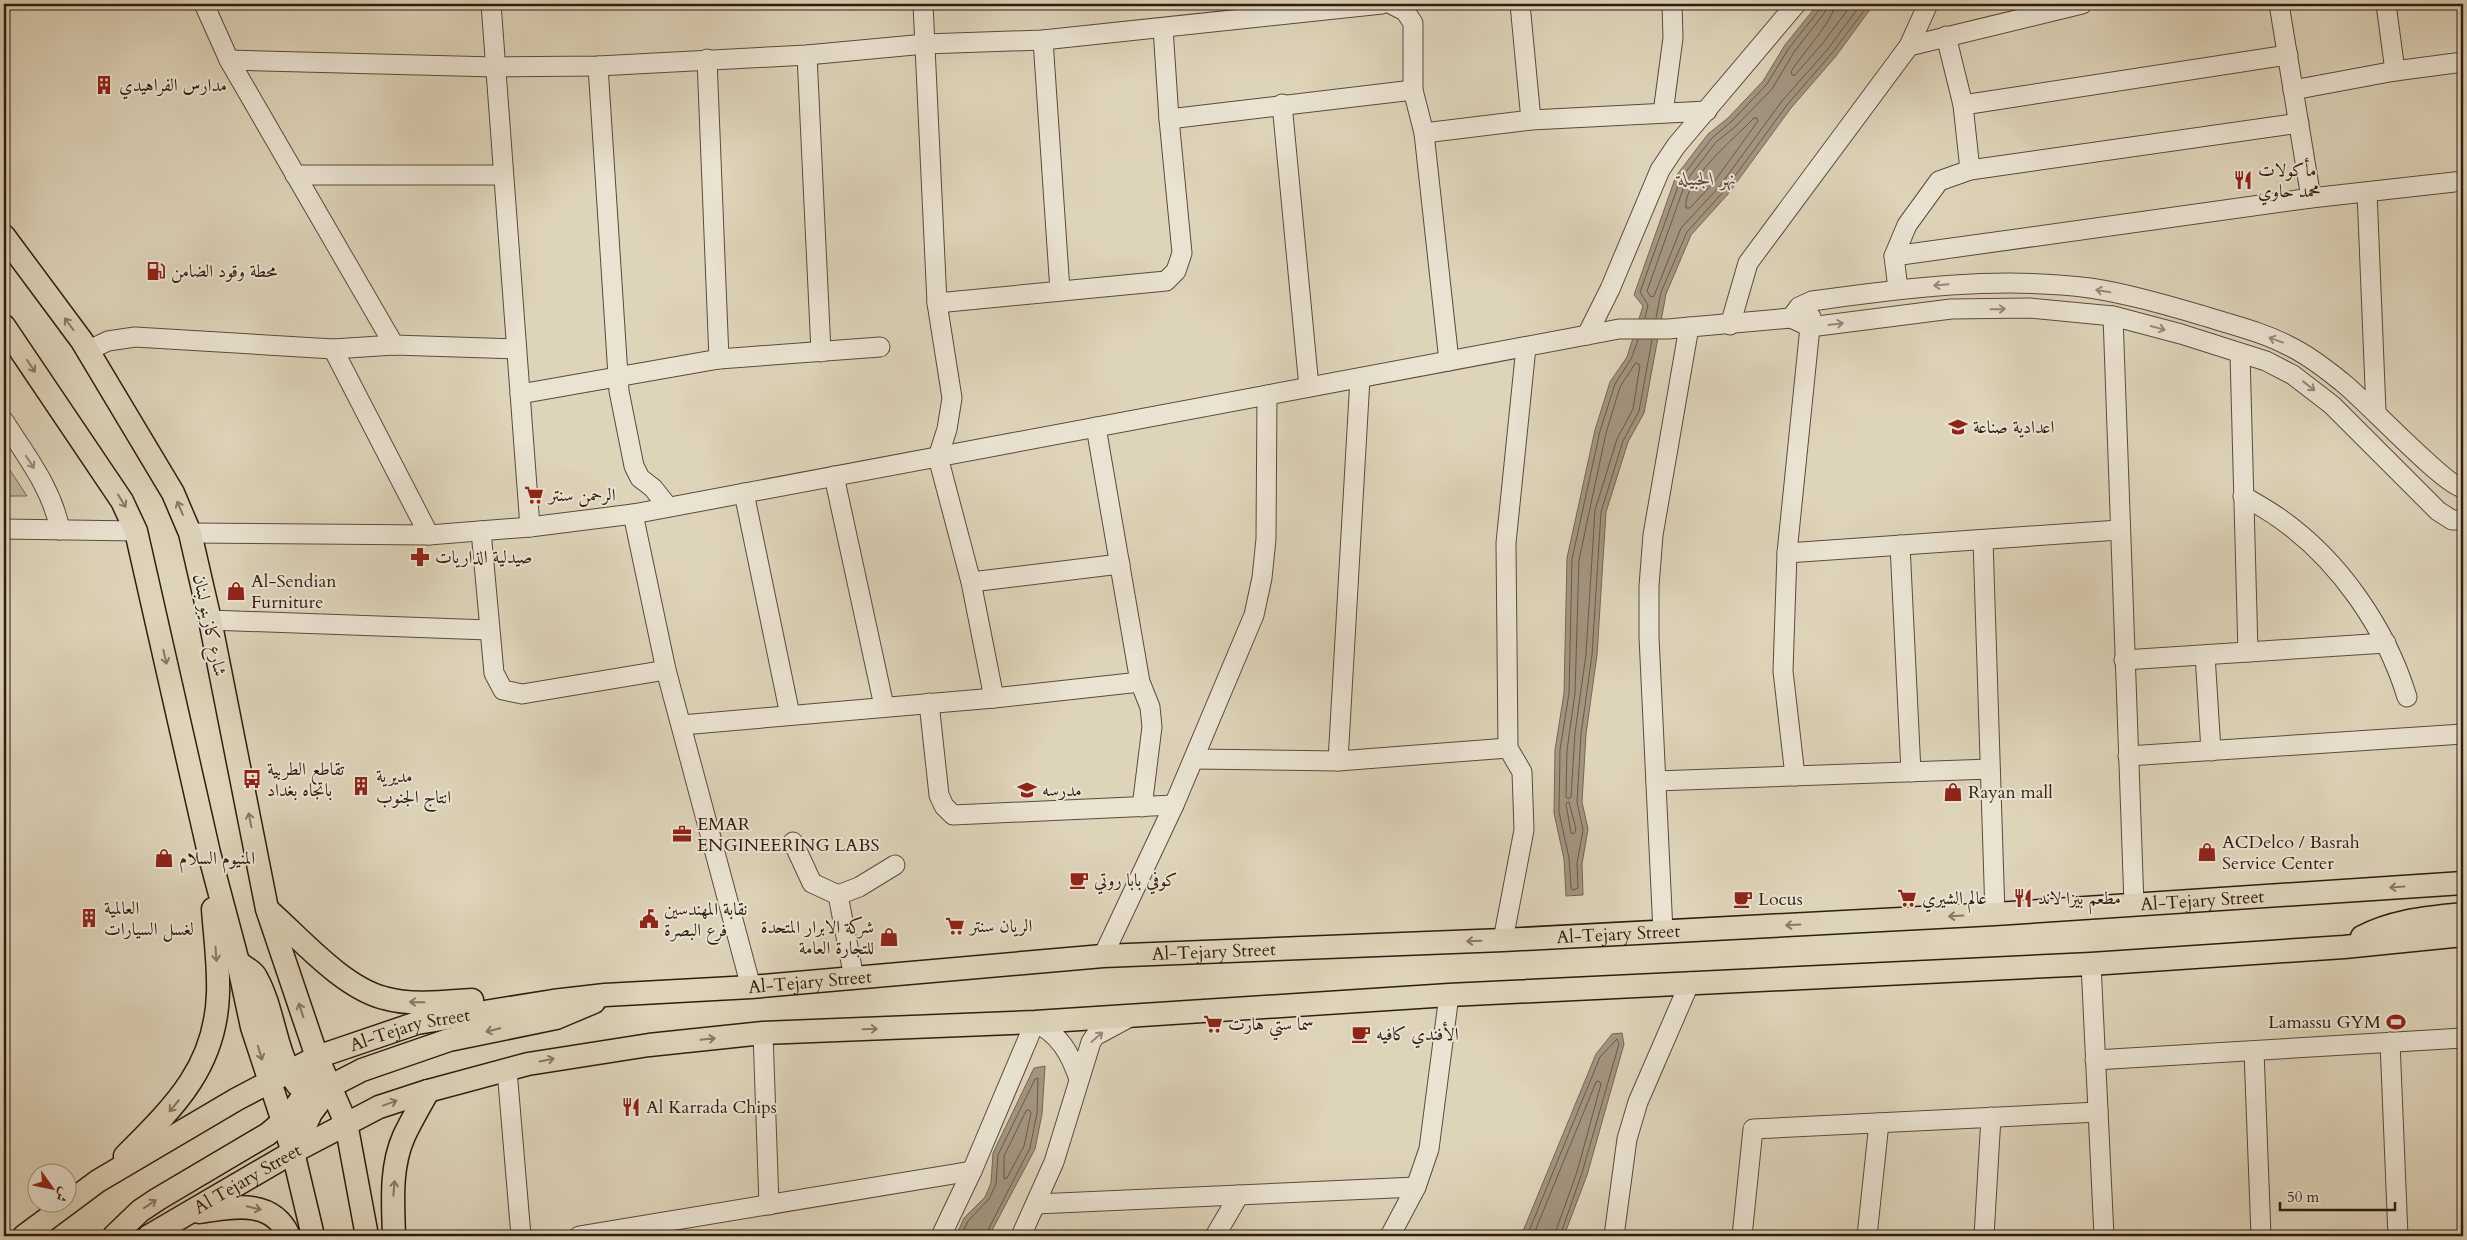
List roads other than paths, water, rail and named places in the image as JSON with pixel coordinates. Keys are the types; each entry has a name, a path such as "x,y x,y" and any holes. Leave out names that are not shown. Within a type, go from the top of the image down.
{"main road":[{"name":"شارع كازينو لبنان","path":"4,236 87,351 173,493 190,533 210,620 267,909 317,1057 346,1123 367,1236"},
{"path":"4,326 122,501 136,531 209,853 238,962 252,1027 268,1082 294,1152 313,1236"},
{"path":"98,1181 171,1110 195,1077 208,1049 214,1025 218,992 209,853"},
{"path":"2427,886 2463,872"},
{"name":"Al-Tejary Street","path":"24,1236 98,1181 268,1082 317,1057 418,1022 553,1001 605,995 751,987 1102,956 1663,932 1995,914 2463,883"},
{"path":"267,909 328,964 358,987 384,998 408,1002 519,998 553,1001"},
{"path":"2344,947 2394,924 2463,914"},
{"path":"238,962 255,975 288,1072 311,1100 346,1123 379,1107 428,1091 552,1059 640,1046 763,1033 1035,1022 1449,994 2091,964 2344,947 2408,939 2463,935"},
{"path":"2408,939 2463,943"},
{"path":"114,1236 146,1206 268,1134 295,1110 331,1086 387,1060 449,1040 569,1014 605,995"},
{"path":"294,1152 311,1100 317,1057"},
{"path":"394,1236 393,1199 395,1166 403,1137 428,1091"},
{"name":"Al Tejary Street","path":"149,1236 346,1123"},
{"path":"188,1214 250,1206 276,1219 289,1236"}],"street":[{"path":"204,4 229,60 394,345"},
{"path":"491,4 515,349 530,527"},
{"path":"923,4 937,303 952,398 947,429 938,457 970,582 994,698"},
{"path":"229,60 495,67 598,66 808,55 925,44 1043,40 1382,4"},
{"path":"1391,4 1404,11 1412,23 1413,90 1424,133 1449,361"},
{"path":"1520,4 1531,120"},
{"path":"1663,113 1673,38 1672,4"},
{"path":"1587,335 1610,289 1660,170 1676,146 1796,4"},
{"path":"1730,325 1748,264 1909,46 1928,4"},
{"path":"1909,46 2082,4"},
{"path":"2280,4 2311,198"},
{"path":"2386,4 2395,71"},
{"path":"937,303 1166,281 1176,271 1182,253 1168,119 1163,28"},
{"path":"1946,36 1963,105 1970,170"},
{"path":"1043,40 1060,291"},
{"path":"808,55 821,352"},
{"path":"1963,105 2288,55"},
{"path":"707,59 718,359"},
{"path":"2294,90 2395,71 2463,62"},
{"path":"598,66 619,391 634,466 640,478 654,488 668,507"},
{"path":"1168,119 1413,90"},
{"path":"1282,104 1309,387"},
{"path":"1424,133 1531,120 1707,111"},
{"path":"1898,289 1894,256 1907,225 1939,181 1970,170 2299,123"},
{"path":"295,175 504,175"},
{"path":"1894,256 2311,198 2463,181"},
{"path":"2367,192 2376,411"},
{"path":"1790,318 1799,307 1812,301 1957,283 2029,283 2090,288 2149,300 2289,345 2342,382 2376,411 2447,480 2463,488"},
{"path":"1795,776 1783,672 1787,553 1812,301"},
{"path":"190,533 429,535 530,527 633,514 1619,329 1689,328 1790,318 1810,328 1951,309 2030,308 2113,316 2181,334 2275,364 2303,382 2338,411 2438,511 2452,520 2463,520"},
{"path":"2113,316 2119,530 2134,904"},
{"path":"1663,932 1649,636 1649,586 1652,543 1689,328"},
{"path":"87,351 108,341 135,337 333,349 394,345 515,349"},
{"path":"520,394 718,359 880,347"},
{"path":"1503,940 1524,830 1522,772 1508,748 1506,543 1526,347"},
{"path":"333,349 429,535"},
{"path":"2240,354 2248,652"},
{"path":"1338,761 1360,378"},
{"path":"1102,956 1174,805 1254,616 1266,539 1267,395"},
{"path":"4,421 45,484 60,530"},
{"path":"1096,427 1140,682 1150,707 1152,727 1142,807"},
{"path":"2398,471 2415,449"},
{"path":"834,476 884,706"},
{"path":"744,493 790,715"},
{"path":"2243,496 2280,518 2337,570 2372,618 2386,643 2400,672 2407,697"},
{"path":"633,514 666,670 751,987"},
{"path":"4,529 136,531"},
{"path":"481,530 494,673 503,690 522,694 666,670"},
{"path":"1787,553 2119,530"},
{"path":"1982,540 1995,914"},
{"path":"1900,545 1911,772"},
{"path":"970,582 1120,564"},
{"path":"210,620 489,630"},
{"path":"2124,660 2386,643"},
{"path":"2205,654 2211,751"},
{"path":"682,725 884,706 994,698 1140,682"},
{"path":"929,703 939,795 944,806 953,815 1174,805"},
{"path":"2128,756 2463,734"},
{"path":"1194,759 1338,761 1508,748"},
{"path":"1656,781 1990,769"},
{"path":"793,842 812,884 838,895 859,887 894,865"},
{"path":"838,895 854,978"},
{"path":"2091,964 2104,1236"},
{"path":"1614,1236 1627,1139 1642,1094 1690,982"},
{"path":"1390,1236 1416,1187 1429,1149 1449,994"},
{"path":"1021,1236 1054,1162 1087,1051 1096,1036 1136,1014"},
{"path":"941,1236 972,1171 1035,1022 1060,1039 1073,1060 1079,1079"},
{"path":"763,1033 769,1206"},
{"path":"2095,1060 2463,1038"},
{"path":"2390,1042 2398,1236"},
{"path":"2254,1051 2261,1236"},
{"path":"507,1070 521,1236"},
{"path":"1742,1236 1753,1129 2098,1112"},
{"path":"1984,1236 1991,1117"},
{"path":"1867,1236 1879,1122"},
{"path":"579,1236 972,1171"},
{"path":"1036,1204 1416,1187"},
{"path":"1215,1236 1239,1195"}],"water":[{"name":"نهر الجبيلة","path":"1818,4 1874,4 1836,56 1791,108 1728,194 1691,235 1666,294 1644,413 1628,442 1606,512 1597,655 1586,734 1582,802 1588,829 1582,864 1583,895 1566,896 1564,859 1554,813 1555,750 1564,693 1567,558 1595,430 1610,382 1627,357 1643,306 1634,295 1676,176 1708,134 1728,118 1763,81 1785,45"},
{"path":"1622,1033 1624,1044 1587,1175 1564,1236 1521,1236 1596,1054 1612,1034"},
{"path":"1045,1066 1042,1114 1035,1149 989,1236 956,1236 964,1218 985,1197 991,1183 993,1153 1034,1068"}],"place":[{"name":"مدارس الفراهيدي","path":"104,85"},
{"name":"مأكولات محمد حاوي","path":"2243,180"},
{"name":"محطة وقود الضامن","path":"156,271"},
{"name":"اعدادية صناعة","path":"1958,427"},
{"name":"الرحمن سنتر","path":"534,495"},
{"name":"صيدلية الذاريات","path":"420,557"},
{"name":"Al-Sendian Furniture","path":"236,591"},
{"name":"تقاطع الطربية باتجاه بغداد","path":"252,779"},
{"name":"مديرية انتاج الجنوب","path":"361,786"},
{"name":"مدرسه","path":"1027,790"},
{"name":"Rayan mall","path":"1953,792"},
{"name":"EMAR ENGINEERING LABS","path":"682,834"},
{"name":"ACDelco / Basrah Service Center","path":"2207,852"},
{"name":"المنيوم السلام","path":"164,858"},
{"name":"كوفي بابا روتي","path":"1079,880"},
{"name":"عالم الشيري","path":"1907,898"},
{"name":"مطعم بيزا لاند","path":"2023,898"},
{"name":"Locus","path":"1743,899"},
{"name":"العالمية لغسل السيارات","path":"89,918"},
{"name":"نقابة المهندسين فرع البصرة","path":"649,919"},
{"name":"الريان سنتر","path":"955,926"},
{"name":"شركة الابرار المتحدة للتجارة العامة","path":"889,937"},
{"name":"Lamassu GYM","path":"2396,1022"},
{"name":"سما ستي هارت","path":"1213,1024"},
{"name":"الأفندي كافيه","path":"1361,1034"},
{"name":"Al Karrada Chips","path":"631,1107"}]}
